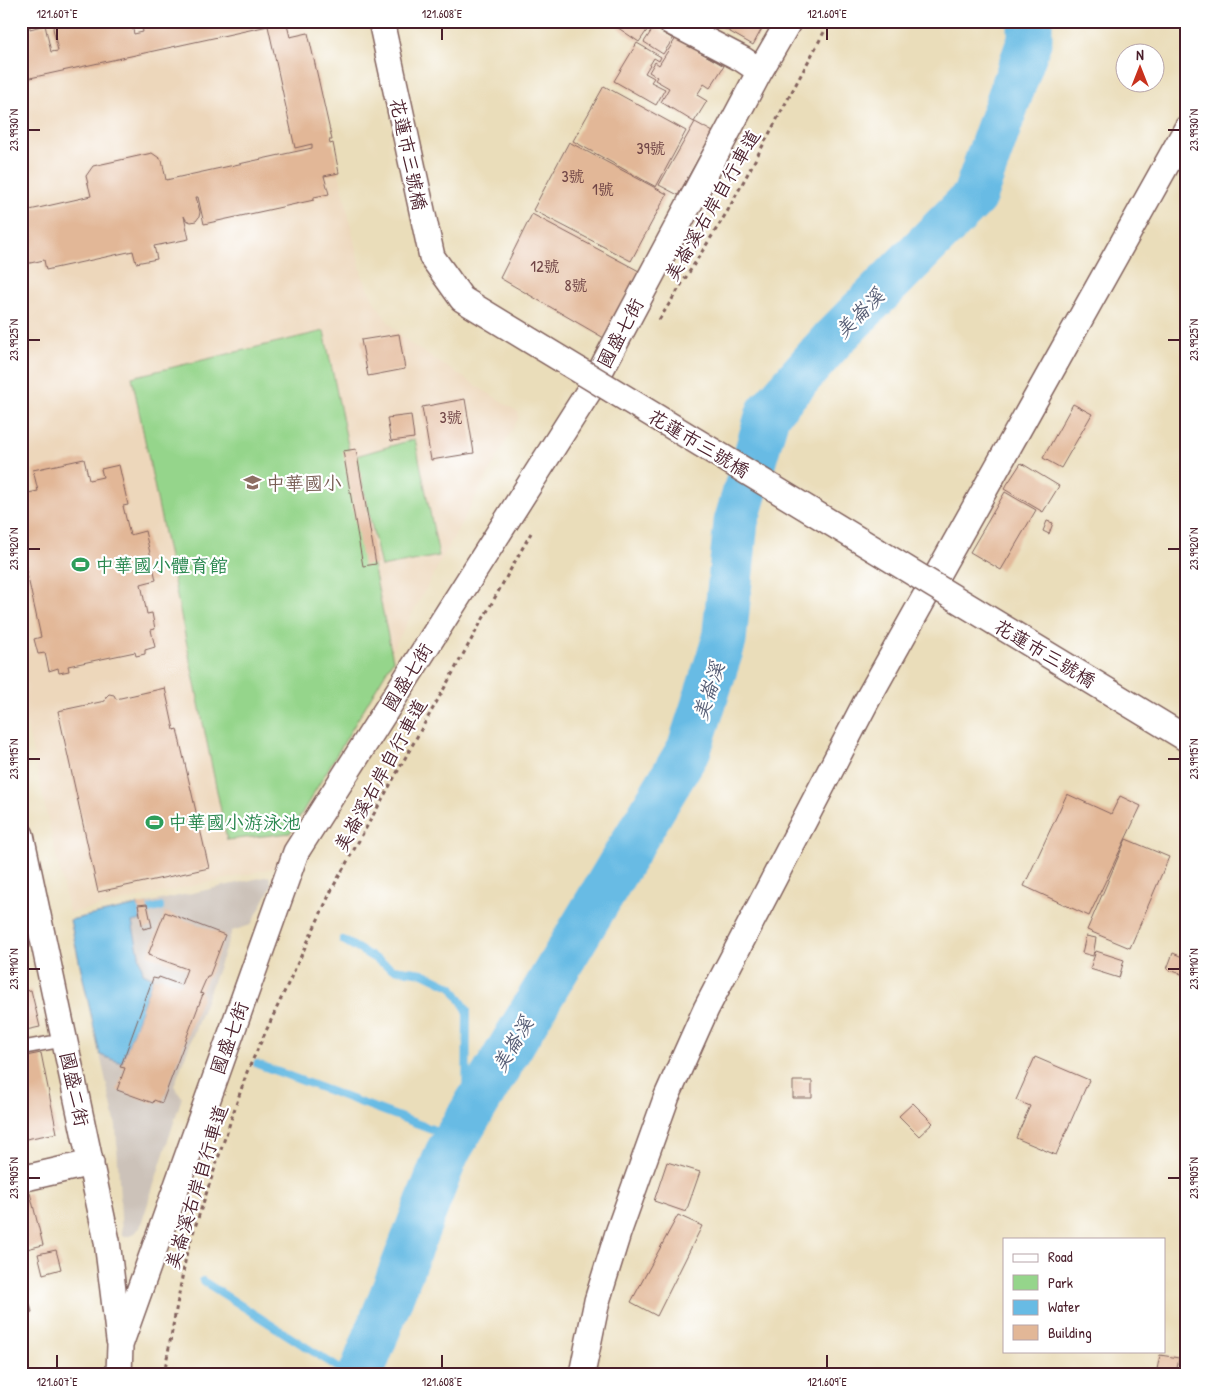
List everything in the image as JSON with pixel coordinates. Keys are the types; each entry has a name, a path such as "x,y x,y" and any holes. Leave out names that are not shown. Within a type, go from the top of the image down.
{"street":[{"name":"花蓮市三號橋","path":"381,21 432,257 462,299 1187,739"},
{"path":"669,21 742,59 760,71"},
{"name":"國盛七街","path":"119,1374 120,1345 296,852 594,383 760,71 789,21"},
{"path":"582,1374 597,1301 618,1233 668,1096 706,1009 866,702 1187,128"},
{"name":"國盛二街","path":"21,835 107,1241 120,1345"},
{"path":"21,1178 91,1163"}],"lane":[{"path":"21,1048 64,1040"}],"path":[{"name":"美崙溪右岸自行車道","path":"658,320 727,212 830,21"},
{"name":"美崙溪右岸自行車道","path":"164,1374 187,1251 247,1072 332,887 532,532"}],"shaded area":[{"name":"中華國小","path":"21,21 305,21 362,276 375,303 398,333 412,345 518,412 519,417 274,868 69,913 21,700"},
{"path":"269,876 272,885 251,925 232,931 174,1086 182,1097 140,1228 130,1236 122,1236 116,1126 70,920"}],"green space":[{"path":"324,331 393,660 290,833 227,840 132,377"},
{"path":"415,439 439,556 381,567 356,456"}],"water":[{"path":"138,905 141,920 132,922 143,973 153,978 122,1063 100,1055 70,920"}],"building":[{"path":"21,21 29,21 30,29 45,25 51,52 58,51 53,28 57,21 131,21 134,34 143,32 141,21 157,21 158,25 160,25 159,21 286,21 290,37 308,33 332,140 329,140 330,144 333,143 339,173 324,176 329,194 314,197 314,200 204,224 198,197 196,197 200,212 199,217 196,221 191,222 186,220 184,216 189,239 154,246 157,259 136,263 133,251 46,270 44,260 21,265 21,212 91,196 86,176 93,166 152,153 162,160 166,180 312,148 312,144 295,148 268,26 21,80"},
{"path":"608,21 643,21 650,26 639,42"},
{"path":"711,21 766,21 753,45"},
{"path":"654,27 673,39 663,54 644,42"},
{"path":"676,38 724,66 710,88 704,84 697,95 707,101 694,122 661,102 669,88 655,80 657,77 649,72 655,62 659,65"},
{"path":"637,43 661,57 659,61 654,58 645,73 654,78 651,82 665,89 656,105 614,81"},
{"path":"604,86 686,131 656,187 573,141"},
{"path":"695,122 713,132 678,195 659,185"},
{"path":"569,142 667,194 631,261 533,210"},
{"path":"532,214 639,271 604,338 500,278"},
{"path":"399,334 405,369 368,376 361,340"},
{"path":"465,399 474,453 431,460 422,407"},
{"path":"1073,404 1092,414 1061,468 1043,458"},
{"path":"411,415 414,438 391,441 387,418"},
{"path":"356,449 376,564 363,566 343,451"},
{"name":"中華國小體育館","path":"84,459 89,480 103,477 101,469 119,465 128,505 123,506 130,535 145,531 156,580 141,584 147,614 152,613 155,629 151,630 155,647 145,650 145,654 136,656 135,652 68,666 69,671 59,673 58,668 49,671 45,653 38,654 34,639 41,637 21,546 21,490 23,494 38,491 33,470"},
{"path":"1021,463 1059,486 1043,512 1004,489"},
{"path":"1005,492 1036,510 1001,570 970,552"},
{"path":"1047,521 1053,523 1049,534 1043,531"},
{"path":"165,688 174,730 177,729 209,868 98,892 58,711 105,701 109,694 114,695 116,699"},
{"path":"1067,794 1111,814 1120,796 1141,806 1089,916 1024,886"},
{"path":"1126,839 1169,857 1130,948 1087,930"},
{"path":"147,904 152,927 143,929 138,905"},
{"path":"165,912 225,935 209,977 207,977 200,993 203,994 162,1103 154,1100 153,1103 117,1090 125,1068 120,1067 153,978 158,979 159,977 181,985 187,969 148,955"},
{"path":"1086,936 1096,938 1093,956 1082,953"},
{"path":"1096,951 1124,960 1119,978 1090,969"},
{"path":"1173,953 1187,959 1187,976 1167,969"},
{"path":"31,990 40,1027 21,1031 21,992"},
{"path":"41,1053 57,1133 21,1140 21,1057"},
{"path":"1035,1057 1089,1080 1056,1155 1016,1138 1030,1106 1016,1100"},
{"path":"793,1081 812,1081 812,1098 793,1098"},
{"path":"913,1103 933,1123 919,1136 899,1116"},
{"path":"667,1162 700,1172 686,1212 654,1201"},
{"path":"30,1193 43,1245 27,1249 21,1225 21,1195"},
{"path":"678,1215 702,1226 657,1316 631,1302"},
{"path":"56,1250 61,1269 43,1274 38,1254"},
{"path":"26,1290 32,1312 21,1315 21,1292"},
{"path":"1160,1355 1179,1358 1176,1374 1156,1374"},
{"path":"1185,1362 1187,1362 1187,1374 1183,1374"}],"waterway":[{"name":"美崙溪","path":"361,1374 447,1153 689,749 724,641 736,522 768,413 833,339 974,197 1030,39 1030,21"},
{"path":"139,912 160,907"},
{"path":"343,940 393,969 423,973 452,987 467,1010 466,1121"},
{"path":"257,1064 456,1138"},
{"path":"203,1281 348,1374"}],"place":[{"name":"中華國小","path":"252,483"},
{"name":"中華國小體育館","path":"81,565"},
{"name":"中華國小游泳池","path":"154,822"}]}
